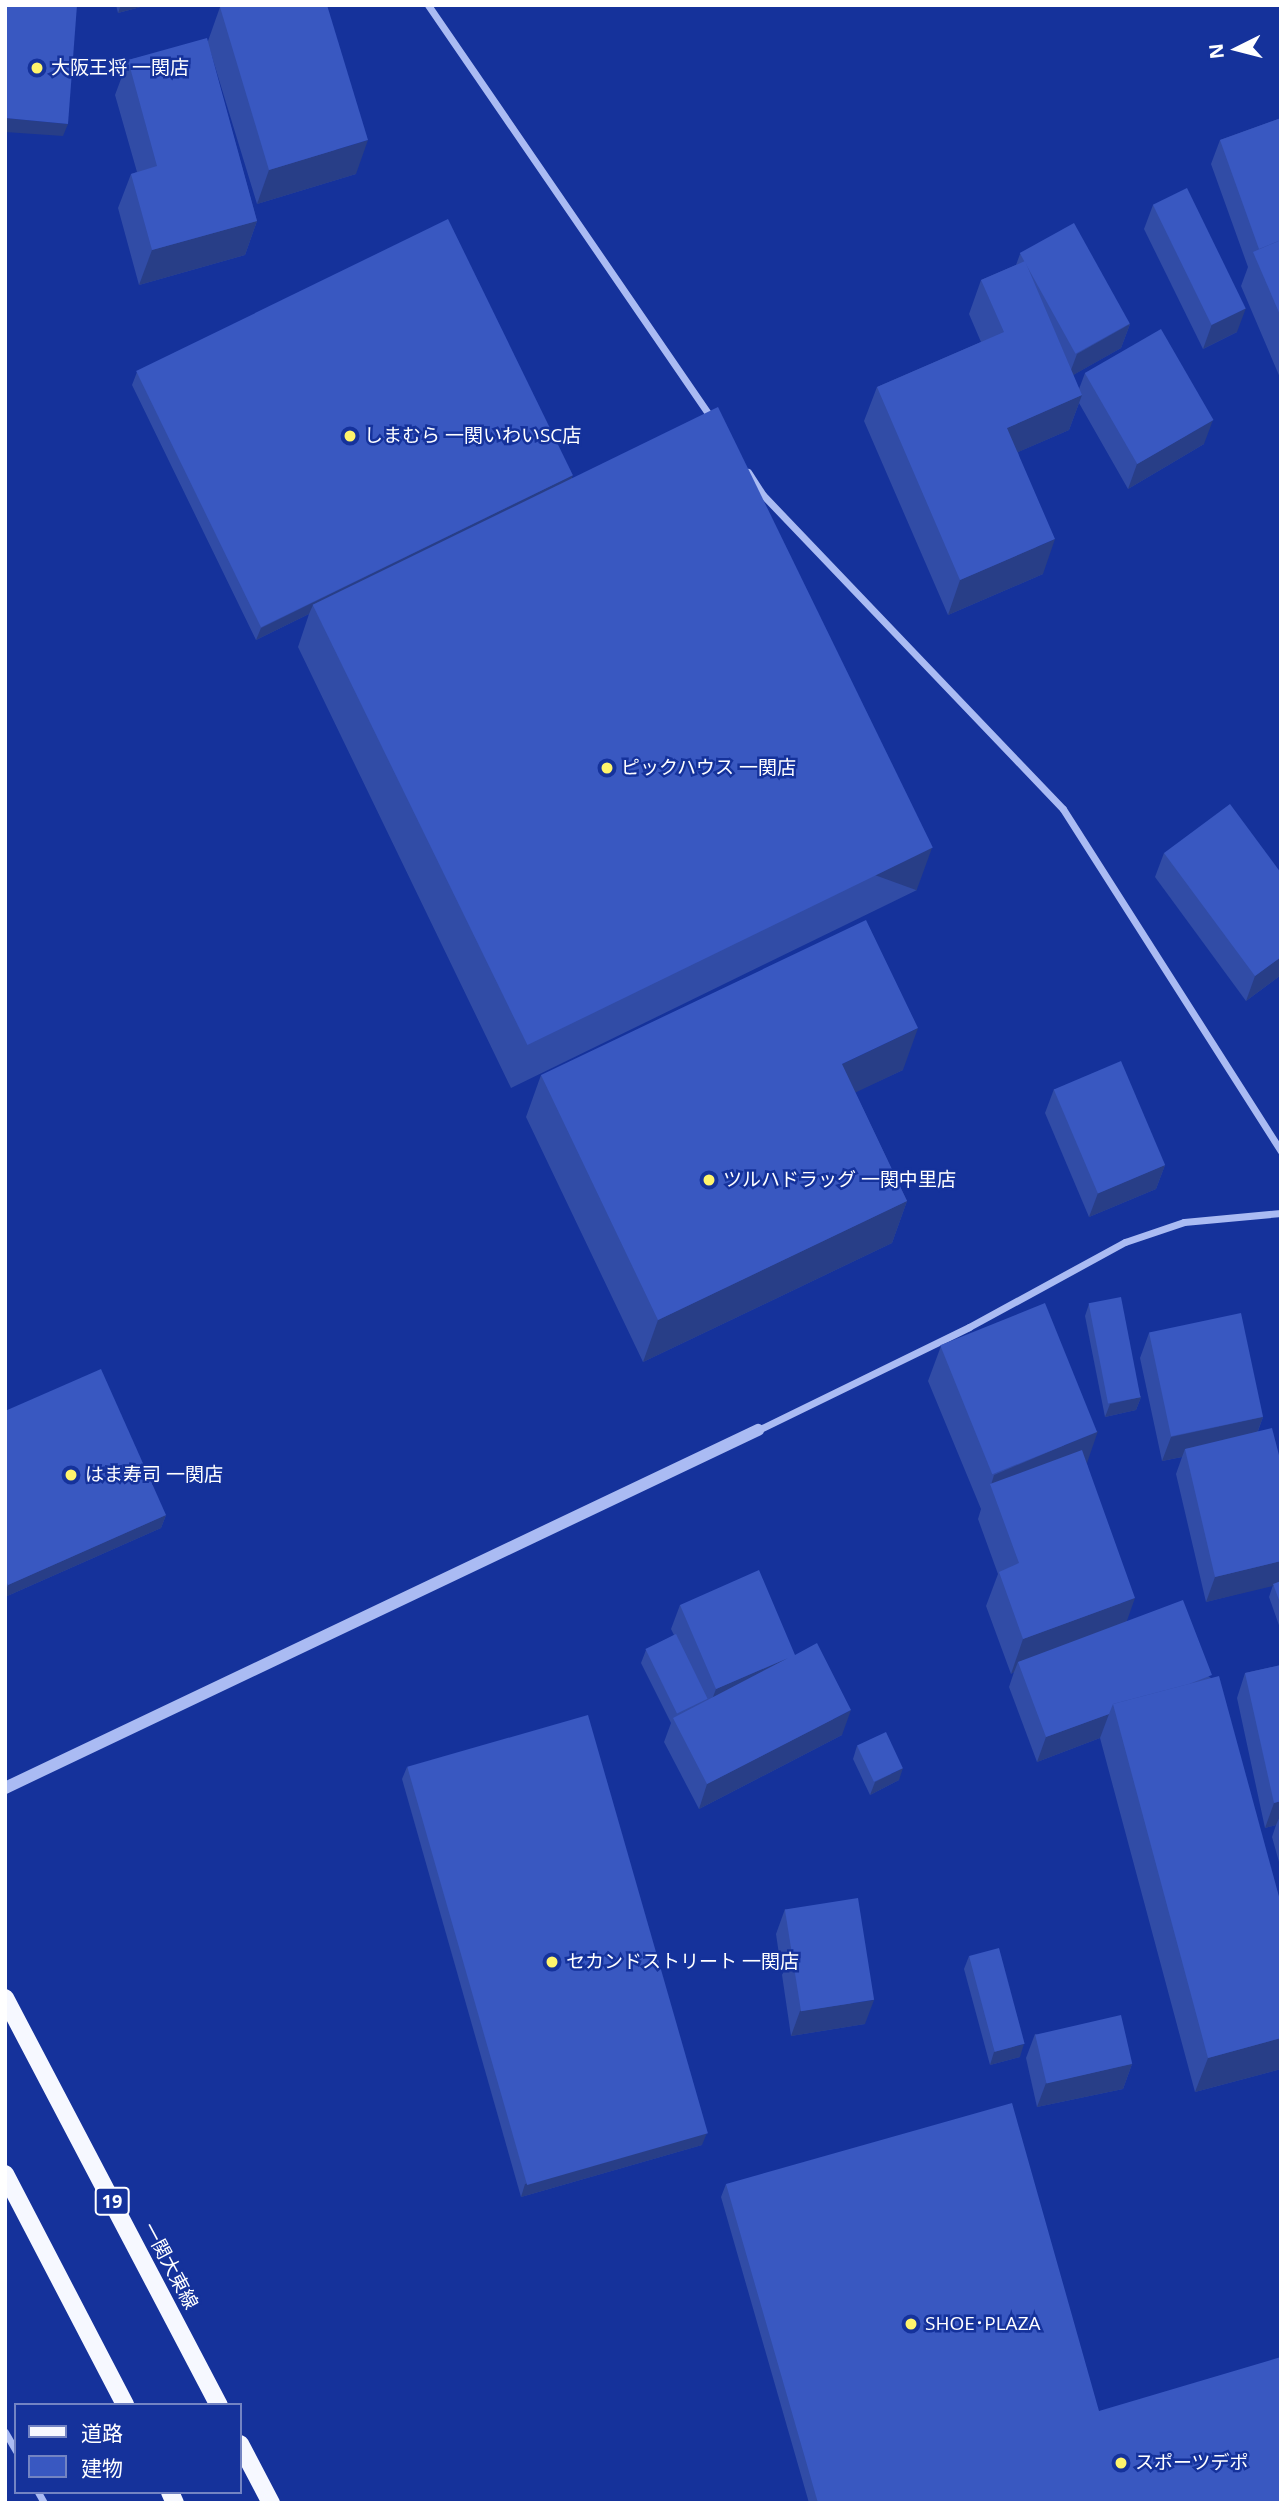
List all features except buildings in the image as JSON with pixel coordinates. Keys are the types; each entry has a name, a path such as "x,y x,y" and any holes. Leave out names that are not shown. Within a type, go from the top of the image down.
{"main road":[{"name":"一関大東線","path":"5,1998 218,2403"},
{"path":"5,2174 124,2403"},
{"path":"242,2448 271,2503"}],"street":[{"path":"428,5 717,426"},
{"path":"740,461 764,495 1063,809 1281,1152"},
{"path":"5,1788 758,1430 969,1327 1125,1242 1184,1222 1281,1213"},
{"path":"5,2432 14,2448"}],"place":[{"name":"大阪王将 一関店","path":"37,68"},
{"name":"しまむら 一関いわいSC店","path":"350,436"},
{"name":"ピックハウス 一関店","path":"607,768"},
{"name":"ツルハドラッグ 一関中里店","path":"709,1180"},
{"name":"はま寿司 一関店","path":"71,1475"},
{"name":"セカンドストリート 一関店","path":"552,1962"},
{"name":"SHOE･PLAZA","path":"911,2324"},
{"name":"スポーツデポ","path":"1121,2463"}]}
